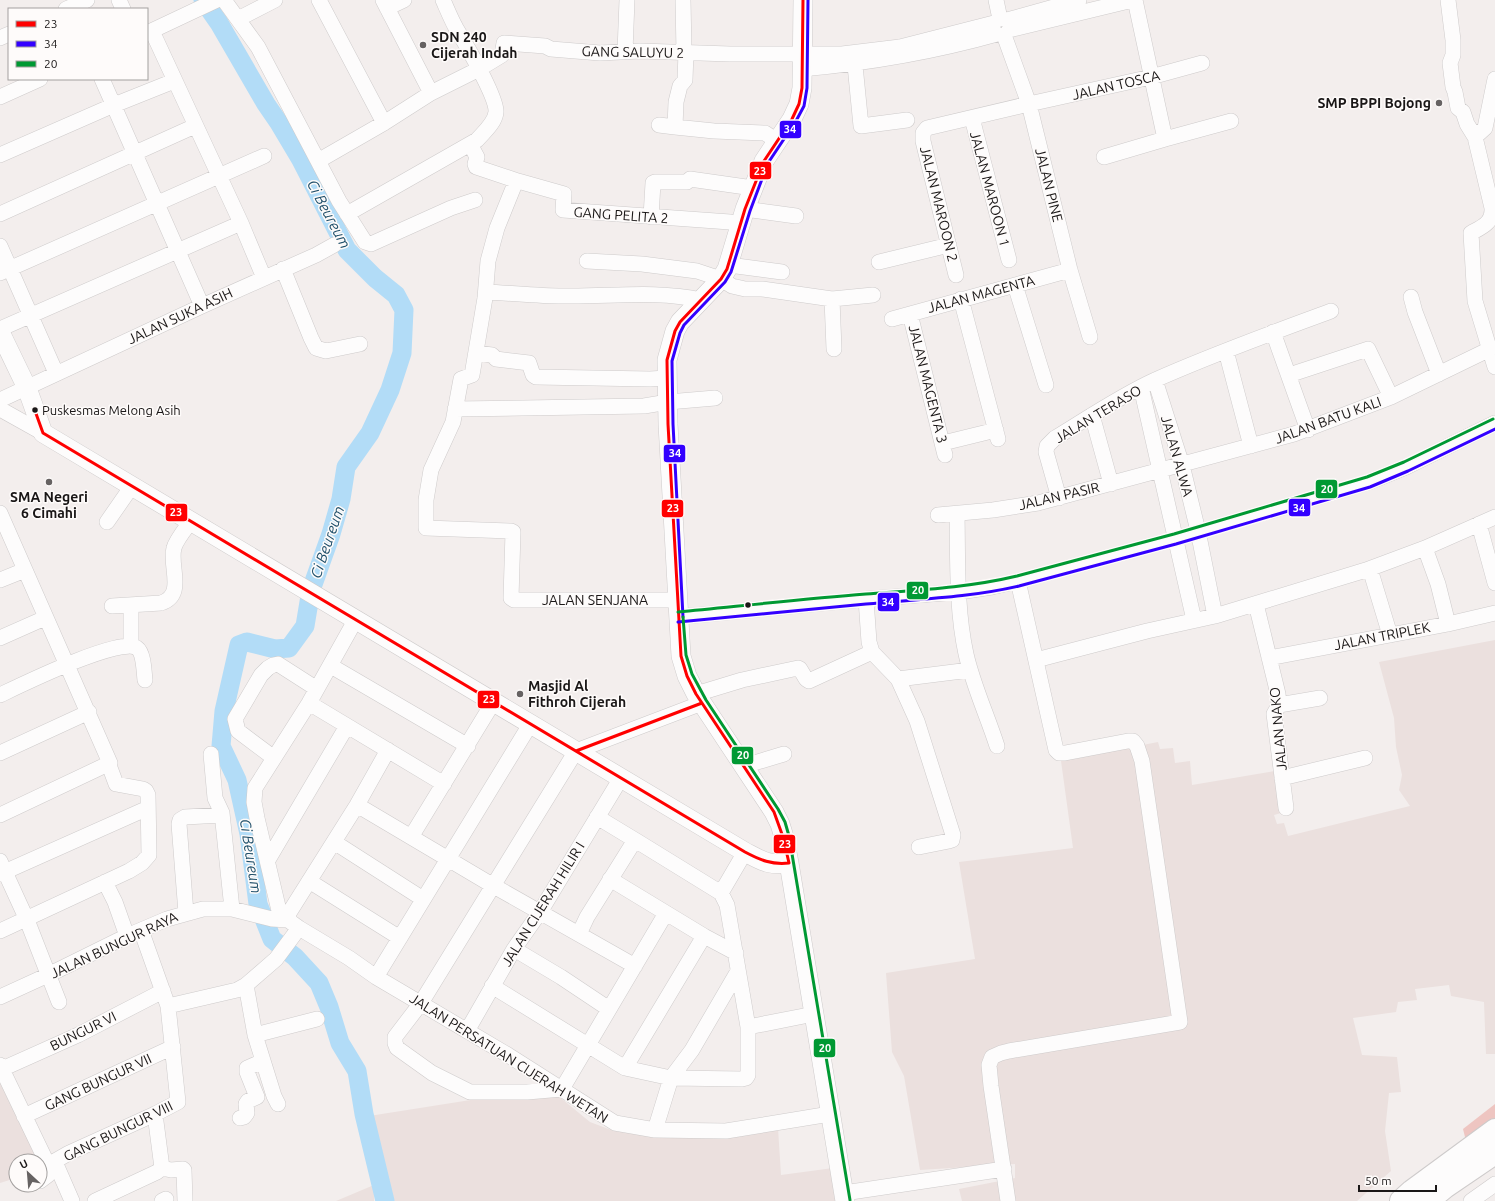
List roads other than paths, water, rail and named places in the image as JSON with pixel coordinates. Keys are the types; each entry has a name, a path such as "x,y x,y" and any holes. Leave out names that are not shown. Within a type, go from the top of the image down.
{"highway":[{"path":"1401,1201 1412,1191 1495,1130"},
{"path":"1428,1201 1445,1187 1495,1153"}],"main road":[{"path":"803,0 802,88 799,104 792,119 764,161 753,188 725,272 680,322 674,332 667,360 667,378 681,656 687,676 699,698 774,812 780,824 789,863 844,1197"},
{"path":"0,332 27,388 43,433 745,852 776,865 789,863"}],"street":[{"path":"67,6 87,0"},
{"path":"217,0 201,5 149,32 174,81 219,177 264,278"},
{"path":"224,0 258,47 347,214 361,238 365,242 371,244 451,208 475,200"},
{"path":"238,19 275,0"},
{"path":"319,0 384,123"},
{"path":"404,0 385,4 431,94"},
{"path":"347,214 477,140 486,131 496,112 495,104 479,69 442,0"},
{"path":"625,52 627,0"},
{"path":"675,127 676,102 680,86 685,80 683,0"},
{"name":"JALAN PINE","path":"996,0 1002,27 1029,104 1070,270 1090,337"},
{"path":"1002,27 1079,0"},
{"path":"1002,27 1094,4 1134,0 1165,139"},
{"path":"1448,0 1453,40 1453,55 1450,63 1453,87 1458,108 1463,112 1467,124 1475,136 1492,212 1489,223 1471,233 1475,301 1495,367"},
{"name":"GANG SALUYU 2","path":"479,69 502,55 504,43 545,46 551,49 600,53 685,52 802,62 901,57 975,40 1002,27"},
{"path":"854,59 861,126 907,120"},
{"name":"JALAN TOSCA","path":"923,133 927,128 1151,77 1202,63"},
{"path":"318,161 431,94 479,69"},
{"path":"0,96 38,80"},
{"path":"102,80 202,306"},
{"path":"1475,136 1485,128 1495,80"},
{"path":"0,155 114,105 174,81"},
{"name":"JALAN MAROON 1","path":"972,118 1008,260"},
{"path":"1104,158 1231,121"},
{"path":"0,214 134,152 195,126"},
{"path":"658,126 714,131 765,133 777,141"},
{"name":"JALAN MAROON 2","path":"923,133 922,141 956,275"},
{"name":"GANG PELITA 2","path":"470,144 477,156 475,164 476,167 516,181 564,194 563,210 730,222 743,217 796,216"},
{"path":"5,271 264,156"},
{"path":"651,217 653,183 655,182 687,182 690,179 753,188"},
{"path":"516,181 497,228 488,261 486,292 472,375 461,379 455,408 644,406 668,402 715,398"},
{"path":"0,329 240,223"},
{"name":"JALAN SUKA ASIH","path":"0,400 316,255 334,245"},
{"path":"879,262 949,245"},
{"path":"0,246 5,271 30,315 56,373"},
{"path":"587,261 642,264 697,271 782,272"},
{"path":"283,269 310,338 316,348 326,351 360,344"},
{"name":"JALAN MAGENTA","path":"892,319 1070,270"},
{"path":"725,272 732,286 745,289 762,289 832,299 873,296"},
{"path":"1015,285 1046,385"},
{"path":"486,292 562,296 658,294 685,296 701,300"},
{"path":"1411,297 1415,312 1439,374"},
{"path":"832,299 834,349"},
{"name":"JALAN MAGENTA 3","path":"910,314 944,449 997,434 961,299"},
{"name":"JALAN TERASO","path":"1059,498 1046,452 1047,446 1055,438 1092,415 1155,380 1273,332 1331,311"},
{"path":"1273,332 1308,430"},
{"path":"1289,375 1368,349 1391,397"},
{"name":"JALAN BATU KALI","path":"1160,471 1308,430 1391,397 1490,349"},
{"path":"1226,351 1250,446"},
{"path":"476,353 492,355 496,359 529,363 536,377 667,378"},
{"name":"JALAN ALWA","path":"1155,380 1182,466 1198,531 1215,616"},
{"name":"JALAN ALWA","path":"1141,387 1194,620"},
{"name":"JALAN SENJANA","path":"455,408 452,422 431,470 426,500 426,528 513,532 512,600 678,608 866,599 958,592 1018,581 1175,539 1374,480 1406,467 1495,423"},
{"path":"0,409 43,433"},
{"path":"1092,415 1111,484"},
{"name":"JALAN PASIR","path":"938,515 993,510 1059,498 1160,471"},
{"path":"107,522 132,486"},
{"path":"957,514 958,592 966,653 970,670 997,746"},
{"path":"0,931 27,920 128,871 142,863 149,855 148,808 146,792 143,789 116,784 109,765 110,762 89,712 45,618 1,517"},
{"path":"1036,660 1215,616 1370,569 1425,548 1495,517"},
{"path":"112,606 161,603 169,601 174,594 174,547 191,521"},
{"path":"1479,524 1495,583"},
{"path":"1425,548 1438,584 1448,624"},
{"path":"1370,569 1390,635"},
{"path":"0,580 24,570"},
{"path":"1008,1201 991,1086 989,1065 992,1057 1010,1051 1180,1022 1142,761 1137,746 1133,741 1128,741 1073,752 1059,753 1056,750 1018,581"},
{"path":"866,599 869,642 872,652 898,679 917,721 953,835 952,840 950,841 919,847"},
{"name":"JALAN NAKO","path":"1256,604 1278,694 1279,705 1274,714 1286,808"},
{"path":"131,605 131,646"},
{"name":"JALAN TRIPLEK","path":"1269,658 1495,614"},
{"path":"0,638 45,618"},
{"path":"168,1006 237,990 246,985 276,959 288,943 280,920 268,860 257,818 254,802 255,788 309,703 356,619"},
{"path":"0,694 67,664 102,652 131,646 137,647 142,654 145,680"},
{"path":"666,913 562,1089 527,1092 470,1092 432,1073 397,1048 395,1037 421,1003 492,885 576,751 742,680 798,668 809,681 872,652"},
{"path":"274,758 238,731 235,719 261,675 268,668 278,664 317,688"},
{"path":"331,666 468,746"},
{"path":"898,679 970,670"},
{"path":"1279,705 1320,698"},
{"path":"411,837 468,746 494,701"},
{"path":"309,703 444,784"},
{"path":"0,753 89,712"},
{"path":"376,977 531,723"},
{"path":"268,860 347,726"},
{"path":"280,920 289,913 357,805 388,750"},
{"path":"211,754 215,798 221,812 232,909"},
{"path":"744,766 784,754"},
{"path":"1282,778 1366,758"},
{"path":"0,815 109,765"},
{"name":"JALAN CIJERAH HILIR I","path":"467,1031 514,949 540,912 621,778"},
{"path":"357,805 492,885 635,966"},
{"path":"59,1002 27,920 2,869 148,808"},
{"path":"186,913 178,824 180,820 185,817 221,812"},
{"path":"492,986 625,1068 671,1078 742,1079 746,1078 748,1075 748,1027 727,905 721,893 597,817"},
{"path":"579,934 587,916 635,840"},
{"path":"334,842 423,899"},
{"path":"721,893 745,852"},
{"path":"610,879 704,936 736,953"},
{"path":"309,881 400,938"},
{"path":"105,882 115,902 127,936"},
{"name":"JALAN BUNGUR RAYA","path":"0,997 141,930 186,913 203,909 232,909"},
{"name":"JALAN PERSATUAN CIJERAH WETAN","path":"232,909 280,920 349,958 376,977 562,1089 615,1123 655,1130 726,1132 830,1114"},
{"path":"141,930 168,1006 173,1047"},
{"path":"625,1068 704,936"},
{"path":"514,949 561,977 609,1009"},
{"path":"655,1130 671,1078 692,1050 738,972"},
{"path":"246,985 255,1035 274,1096 278,1104"},
{"name":"BUNGUR VI","path":"1,1067 78,1035 162,991"},
{"path":"748,1027 814,1014"},
{"path":"255,1035 317,1019"},
{"name":"GANG BUNGUR VIII","path":"1,1067 24,1116 51,1163 69,1153 176,1103 179,1100 173,1047"},
{"name":"GANG BUNGUR VII","path":"24,1116 173,1047"},
{"path":"240,1118 244,1117 247,1113 248,1110 246,1104 248,1101 257,1097 247,1072 247,1068 263,1061"},
{"path":"155,1114 162,1168"},
{"path":"48,1174 51,1163"},
{"path":"51,1163 72,1201"},
{"path":"95,1201 157,1172 162,1168"},
{"path":"162,1168 167,1170 184,1170 185,1201"},
{"path":"844,1197 1004,1169"},
{"path":"1472,1201 1495,1184"}],"waterway":[{"name":"Ci Beureum","path":"203,0 219,23 266,104 301,160 347,250 375,278 396,295 404,310 402,353 390,390 370,433 346,467 341,499 331,534 311,590 305,626 289,648 275,649 247,642 239,645 224,711 221,746 237,780 249,834 258,904 272,939 295,957 319,983 329,1007 340,1043 357,1071 364,1114 385,1201"}],"place":[{"name":"SDN 240 Cijerah Indah","path":"423,45"},
{"name":"SMP BPPI Bojong","path":"1439,103"},
{"name":"Puskesmas Melong Asih","path":"35,410"},
{"name":"SMA Negeri 6 Cimahi","path":"49,482"},
{"name":"Masjid Al Fithroh Cijerah","path":"520,694"}]}
